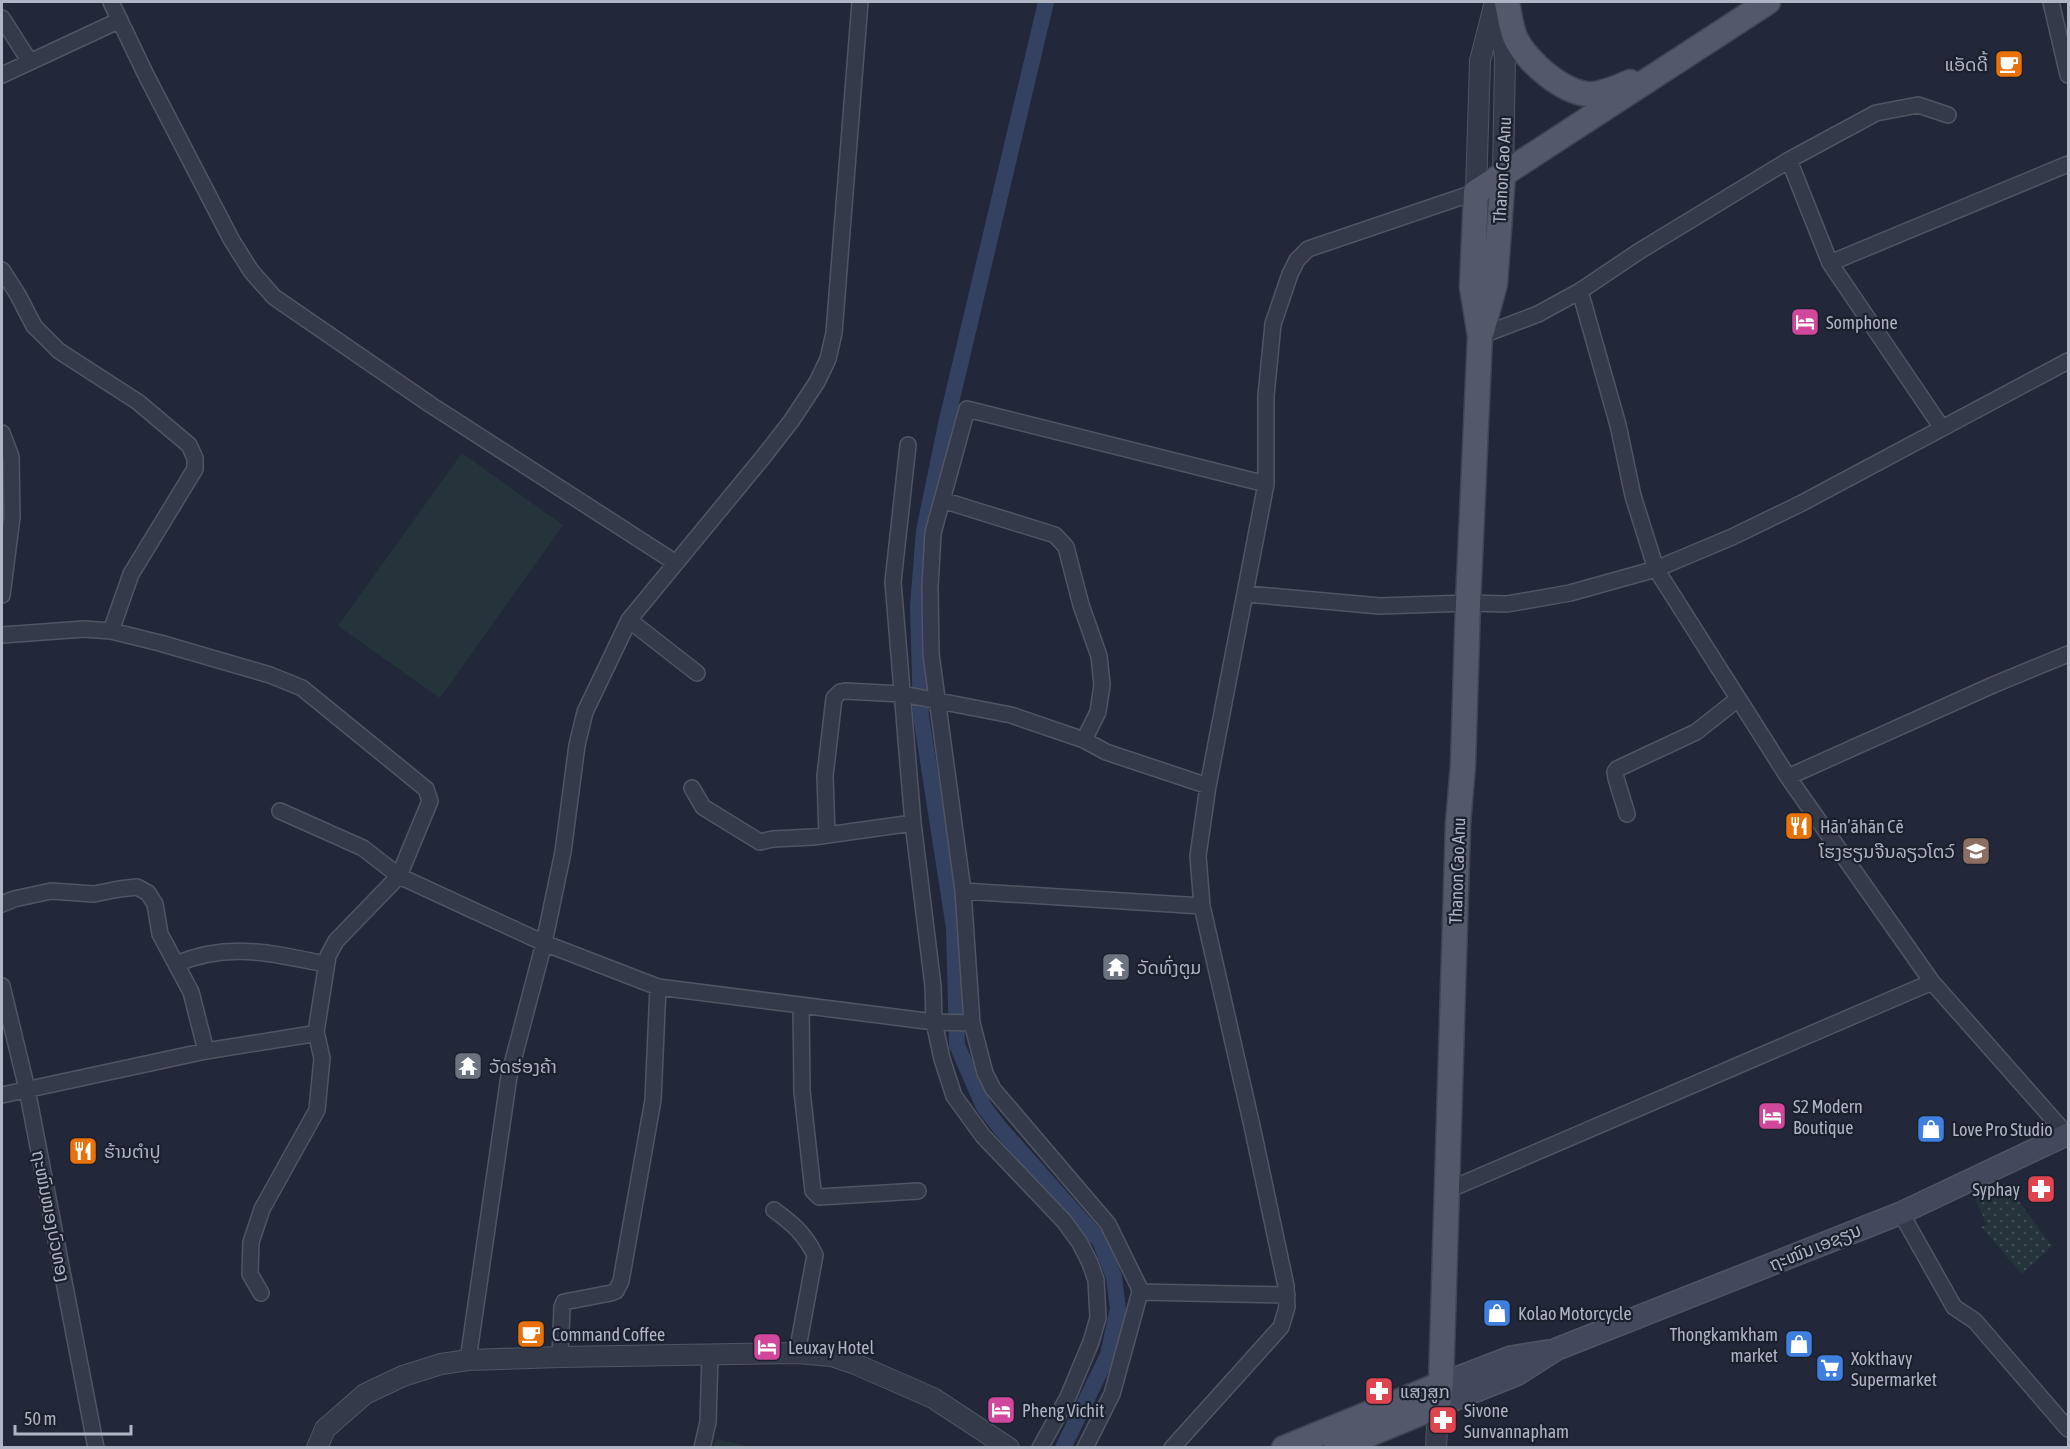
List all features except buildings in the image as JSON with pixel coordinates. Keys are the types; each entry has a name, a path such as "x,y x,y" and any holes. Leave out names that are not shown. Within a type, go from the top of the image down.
{"main road":[{"path":"1507,2 1515,37 1536,67 1558,82 1577,90 1593,94 1616,88 1681,59"},
{"path":"1476,192 1768,2"},
{"name":"Thanon Cao Anu","path":"1480,336 1495,284 1503,176"},
{"name":"Thanon Cao Anu","path":"1439,1395 1480,336 1472,287 1476,192"},
{"name":"ຖະໜົນ ເອຊຽນ","path":"1336,1448 1511,1357 1557,1349 1901,1213 2068,1135"},
{"name":"ຖະໜົນ ເອຊຽນ","path":"1284,1448 1439,1395"}],"street":[{"path":"111,2 231,239 251,271 274,297 431,405 676,563"},
{"path":"468,1360 509,1076 544,943 562,852 577,745 585,712 629,620 792,420 817,382 828,359 834,333 860,2"},
{"name":"Thanon Cao Anu","path":"1496,2 1506,57 1503,176"},
{"name":"Thanon Cao Anu","path":"1476,192 1480,61 1496,2"},
{"path":"2051,2 2068,75"},
{"path":"2,18 30,62"},
{"path":"2,75 120,20"},
{"path":"1480,336 1538,314 1580,291 1638,252 1789,160 1876,112 1917,105 1948,115"},
{"path":"1789,160 1830,263 1942,428"},
{"path":"1830,263 2068,164"},
{"path":"1172,1448 1281,1327 1287,1307 1287,1295 1252,1126 1202,906 1198,856 1208,786 1266,484 1266,396 1273,324 1290,274 1297,260 1308,249 1476,192"},
{"path":"2,270 34,326 59,351 138,402 189,446 195,458 195,470 131,574 111,631"},
{"path":"1580,291 1618,425 1633,496 1656,569 1788,777 1932,982 2068,1135"},
{"path":"1246,594 1380,606 1507,604 1570,593 1656,569 1732,537 1831,488 2068,361"},
{"path":"1085,1448 1112,1394 1140,1292 1108,1224 993,1089 985,1073 972,1023 963,891 933,701 930,587 933,533 967,409 1266,484"},
{"path":"2,433 11,457 12,517 2,596"},
{"path":"908,445 893,582 906,695 913,823 933,986 933,1022 954,1096 983,1137 1064,1221 1080,1243 1096,1280 1098,1318 1091,1342 1068,1397 1041,1448"},
{"path":"942,500 1055,535 1062,540 1099,656 1102,685 1098,712 1084,740"},
{"path":"629,620 697,673"},
{"path":"2,635 84,629 111,631 270,675 302,688 426,789 430,801 399,876 336,941 325,964 316,1032 322,1058 316,1110 262,1209 251,1242 250,1274 261,1293"},
{"path":"1788,777 2068,654"},
{"path":"827,835 825,776 834,698 845,691 906,695 1011,715 1084,740 1107,752 1208,786"},
{"path":"1627,814 1616,778 1617,769 1696,732 1738,699"},
{"path":"692,788 703,807 756,841 827,835 913,823"},
{"path":"280,811 363,848 399,876 544,943 658,987 933,1022 972,1023"},
{"path":"2,904 51,891 94,894 137,887 148,893 155,904 160,934 191,992 206,1051"},
{"path":"963,891 1202,906"},
{"path":"176,964 192,957 239,950 262,951 325,964"},
{"path":"1446,1191 1932,982"},
{"name":"ຖະໜົນໜອງບົວທອງ","path":"2,986 27,1089 96,1448"},
{"path":"560,1357 564,1302 611,1293 616,1291 621,1281 653,1100 658,987"},
{"path":"801,1006 802,1091 813,1191 819,1197 918,1191"},
{"path":"2,1095 206,1051 316,1032"},
{"path":"774,1210 797,1227 808,1241 814,1255 798,1353"},
{"path":"1901,1213 1954,1307 1975,1321 2068,1429"},
{"path":"1140,1292 1287,1295"},
{"path":"317,1448 325,1429 365,1394 403,1376 441,1364 468,1360 560,1357 798,1353 831,1356 853,1363 933,1398 1010,1448"},
{"path":"702,1448 708,1422 710,1355"},
{"path":"1436,1448 1439,1395"}],"green space":[{"path":"462,453 563,525 440,698 338,626"},
{"path":"2005,1183 2052,1246 2022,1274 1981,1227 1987,1225 1975,1198"},
{"path":"716,1439 752,1447 714,1447"}],"waterway":[{"path":"1046,2 946,424 924,531 918,606 921,716 954,928 957,1045 984,1107 1100,1241 1114,1277 1118,1309 1108,1355 1063,1448"}],"place":[{"name":"ແອັດດີ້","path":"2009,64"},
{"name":"Somphone","path":"1805,322"},
{"name":"Hān’āhān Cē","path":"1799,826"},
{"name":"ໂຮງຮຽນຈີນລຽວໂຕວ໌","path":"1976,851"},
{"name":"ວັດທົ່ງຕູມ","path":"1116,967"},
{"name":"ວັດຮ່ອງຄ້າ","path":"468,1066"},
{"name":"S2 Modern Boutique","path":"1772,1116"},
{"name":"Love Pro Studio","path":"1931,1129"},
{"name":"ຮ້ານຕຳປູ","path":"83,1151"},
{"name":"Syphay","path":"2041,1189"},
{"name":"Kolao Motorcycle","path":"1497,1313"},
{"name":"Command Coffee","path":"531,1334"},
{"name":"Thongkamkham market","path":"1799,1344"},
{"name":"Leuxay Hotel","path":"767,1347"},
{"name":"Xokthavy Supermarket","path":"1830,1368"},
{"name":"ແສງສູກ","path":"1379,1391"},
{"name":"Pheng Vichit","path":"1001,1410"},
{"name":"Sivone Sunvannapham","path":"1443,1420"}]}
